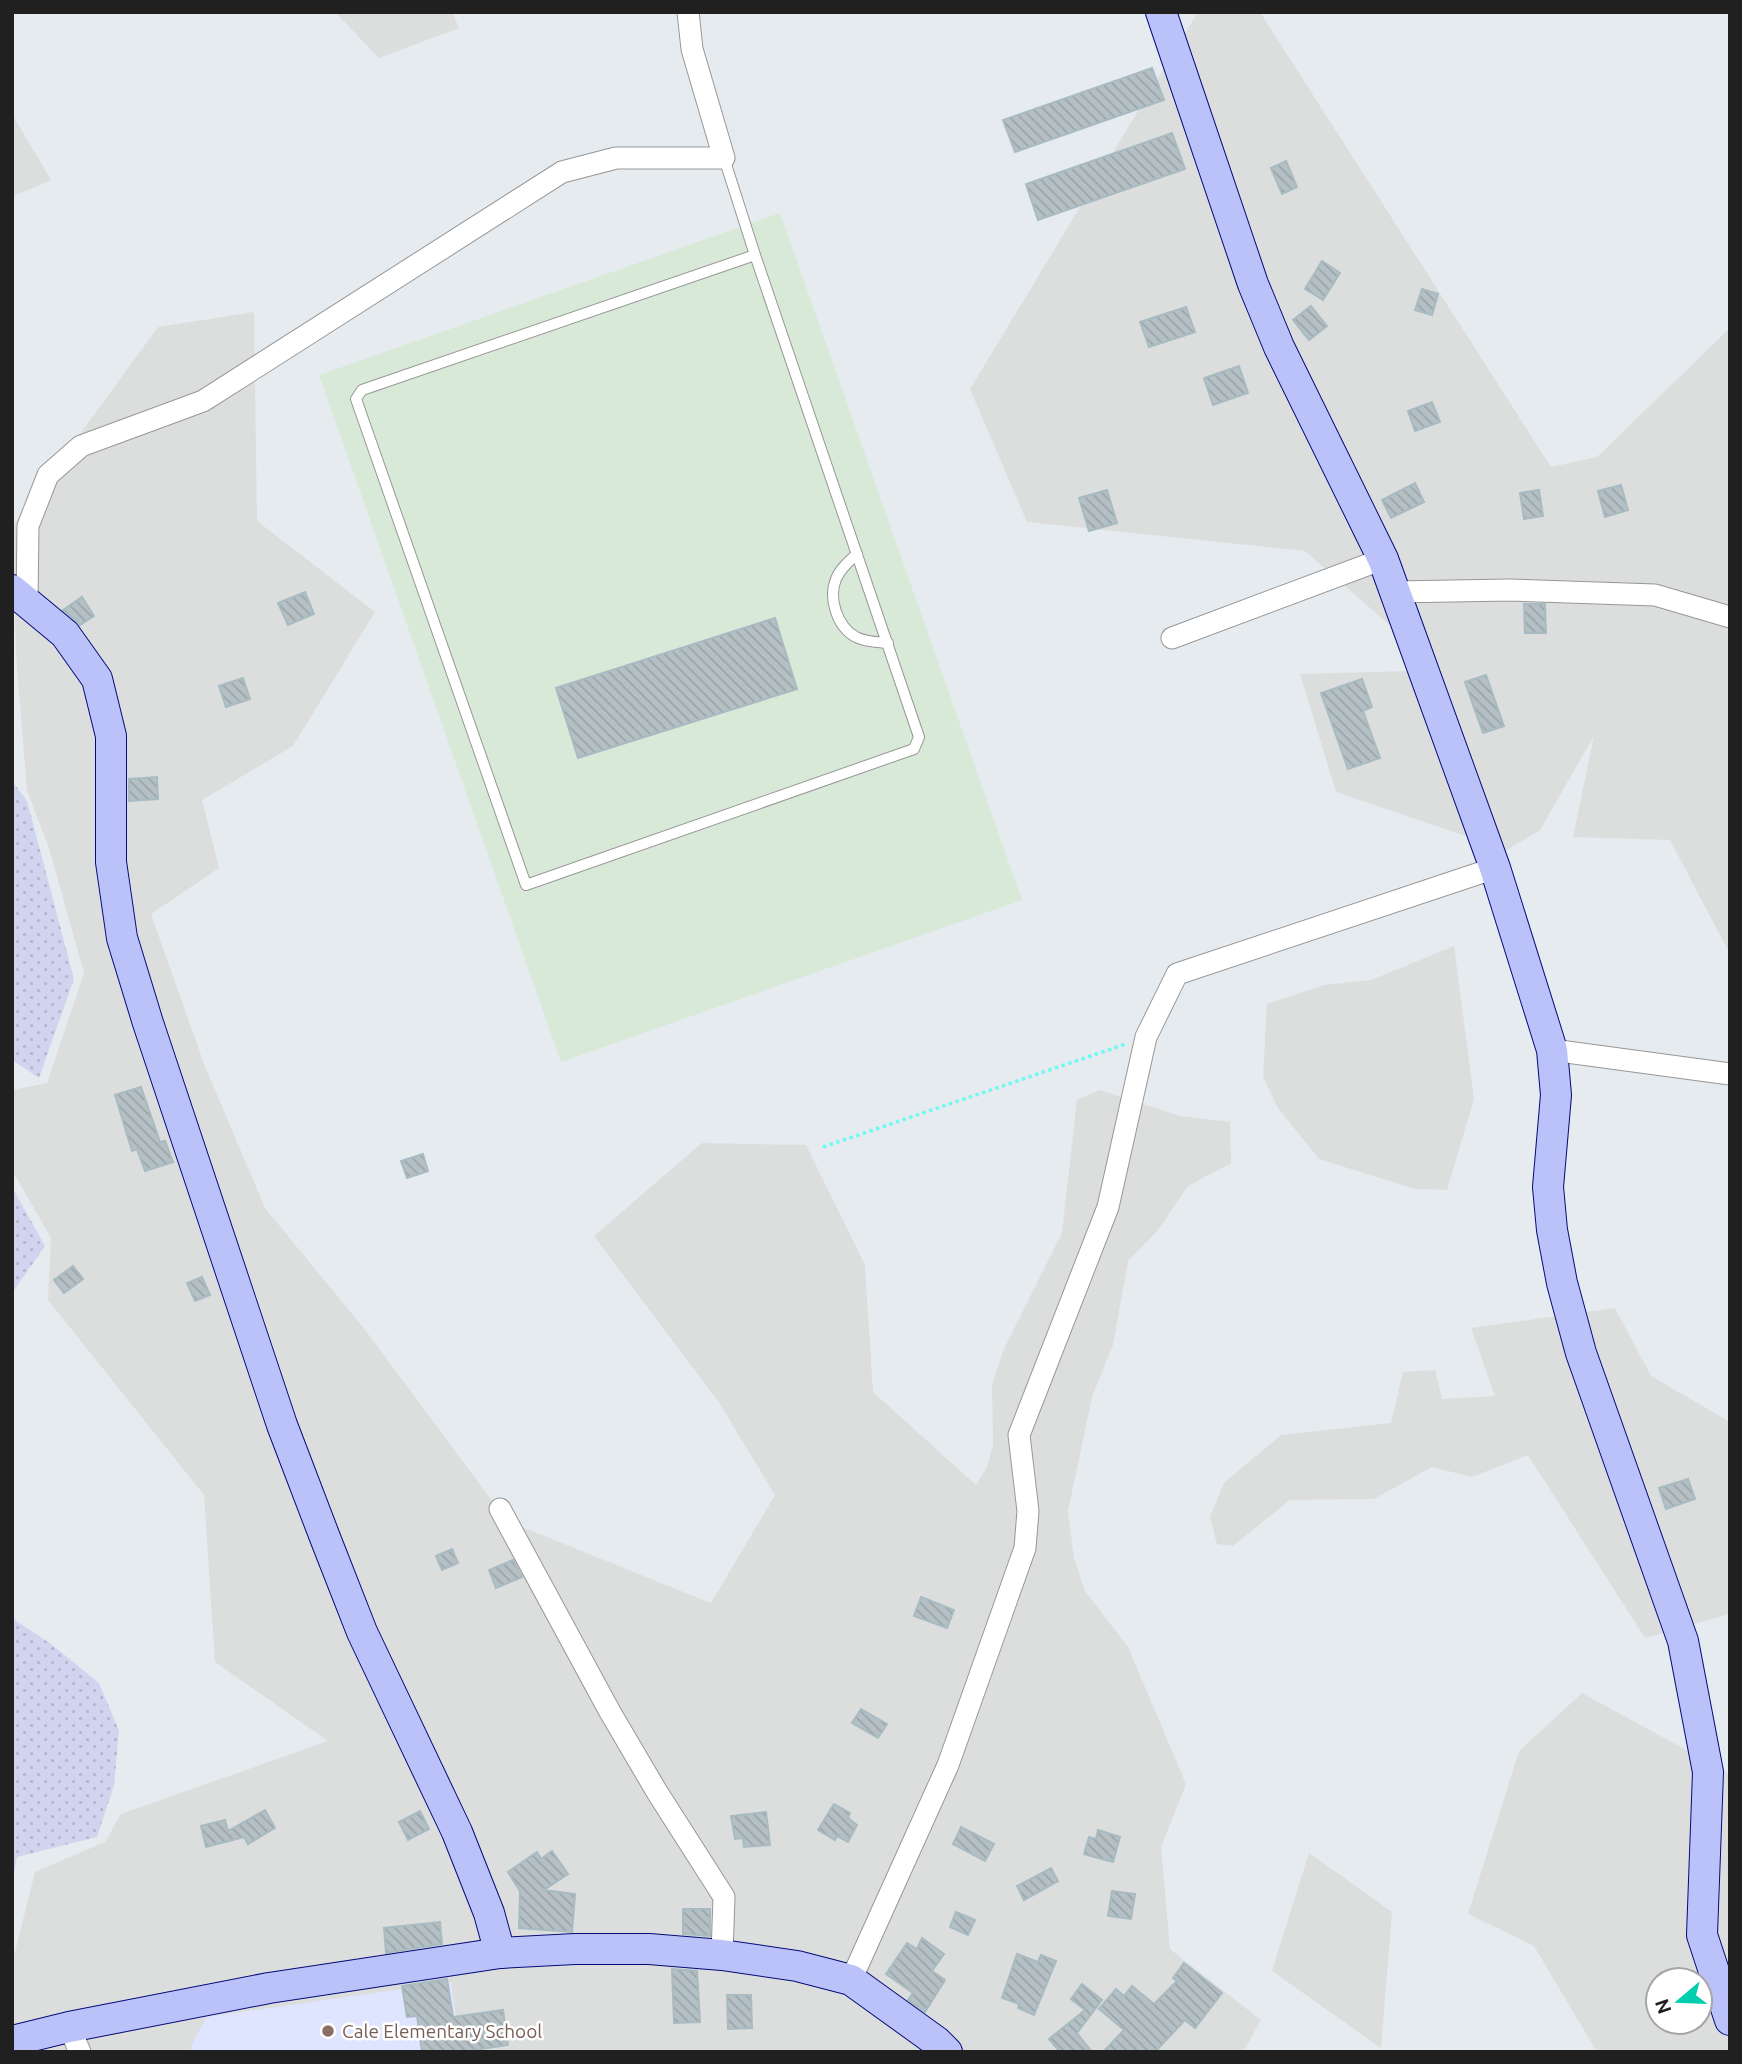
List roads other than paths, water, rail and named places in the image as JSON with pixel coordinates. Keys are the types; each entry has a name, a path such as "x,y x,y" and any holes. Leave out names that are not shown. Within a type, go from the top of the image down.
{"main road":[{"path":"1161,12 1252,284 1279,347 1384,559 1495,868 1552,1050 1556,1096 1548,1187 1552,1230 1562,1283 1581,1353 1684,1641 1708,1772 1702,1935 1730,2020"},
{"path":"20,597 65,635 97,679 111,736 113,875 122,938 148,1023 282,1425 362,1632 457,1832 489,1913 500,1953"},
{"path":"12,2041 74,2040 269,1988 500,1953 575,1948 649,1949 722,1955 797,1966 851,1980 947,2052"}],"street":[{"path":"20,597 28,526 48,475 81,446 203,401 562,172 616,158 724,158 692,49 688,12"},
{"path":"1172,638 1384,559"},
{"path":"1395,592 1509,590 1655,595 1730,617"},
{"path":"851,1980 948,1765 1025,1548 1028,1511 1018,1435 1108,1207 1146,1037 1177,974 1495,868"},
{"path":"1552,1050 1730,1074"},
{"path":"500,1510 617,1723 724,1897 722,1955"}],"lane":[{"path":"724,158 919,737 914,749 526,885 356,399 362,390 755,255"},
{"path":"857,554 836,578 833,591 836,612 845,629 856,637 888,643"}],"place":[{"name":"Cale Elementary School","path":"328,2031"}]}
